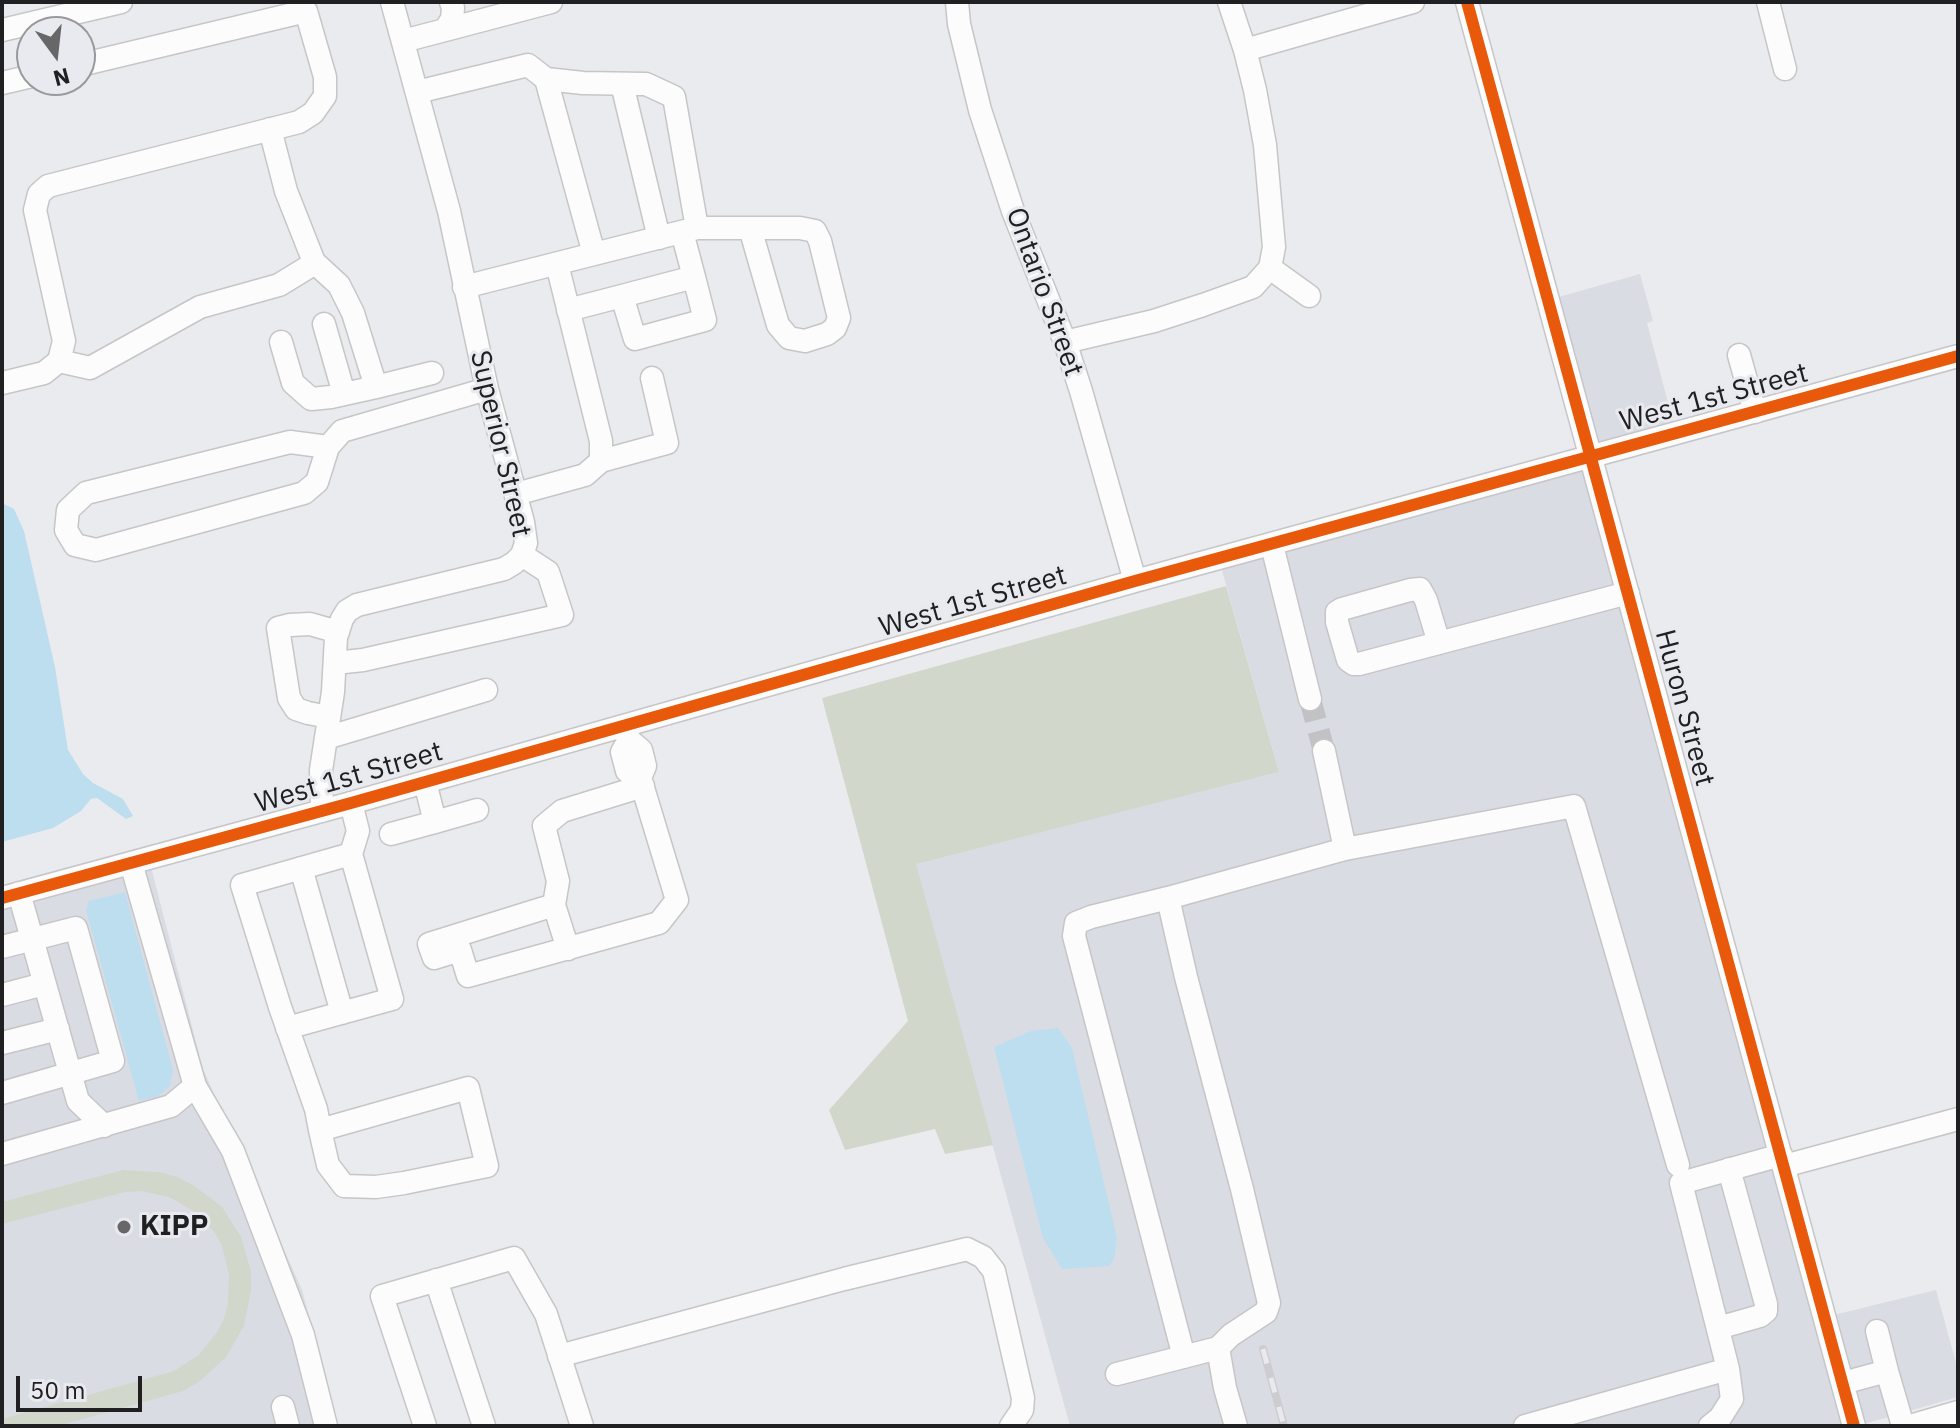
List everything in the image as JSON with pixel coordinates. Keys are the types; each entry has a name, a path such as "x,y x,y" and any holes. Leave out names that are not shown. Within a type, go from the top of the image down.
{"street":[{"path":"2,30 121,2"},
{"name":"Superior Street","path":"338,632 347,611 357,605 504,569 522,555 526,543 487,389 449,211 392,2"},
{"path":"445,30 452,19 451,2"},
{"path":"403,41 551,2"},
{"name":"Ontario Street","path":"957,2 959,24 980,110 1013,211 1065,342 1135,581"},
{"path":"1065,342 1154,321 1253,287 1270,268 1274,247 1265,145 1245,50 1229,2"},
{"path":"1245,50 1413,2"},
{"name":"Huron Street","path":"1467,2 1854,1426"},
{"path":"1768,2 1785,69"},
{"path":"2,383 44,373 59,361 64,341 35,210 39,194 48,186 299,122 313,113 325,96 325,77 308,6 96,61"},
{"path":"417,92 528,65 546,79 646,84 674,97 694,277 705,320 635,339 622,296"},
{"path":"546,79 594,254"},
{"path":"622,84 659,238"},
{"path":"270,129 286,191 315,263 339,285 353,313 376,387"},
{"path":"464,287 690,230 750,228 800,228 815,231 820,241 839,318 835,328 805,341 789,338 778,325 750,228"},
{"path":"59,361 90,368 200,307 279,285 315,263"},
{"path":"516,494 585,475 601,451 557,264"},
{"path":"1270,268 1309,296"},
{"path":"568,310 694,277"},
{"path":"324,324 344,394"},
{"path":"281,342 293,383 311,399 432,373"},
{"path":"1739,355 1755,412"},
{"name":"West 1st Street","path":"10,896 425,782 628,733 1135,581 1958,356"},
{"path":"601,451 667,443 652,378"},
{"path":"328,447 290,442 86,493 68,510 66,530 75,545 96,550 304,493 317,482 328,447 342,431 487,389"},
{"path":"1272,545 1310,699"},
{"path":"335,663 363,660 562,615 548,572 522,555"},
{"path":"1439,643 1420,589 1337,612 1348,660 1354,664 1439,643 1628,593"},
{"path":"322,811 321,770 328,727 333,692 338,632 310,624 278,628 289,698 296,709 328,727 486,690"},
{"path":"554,905 429,944 434,958 460,950 468,976 659,923 677,900 642,782 645,766 641,750 628,733"},
{"path":"1324,751 1345,849"},
{"path":"425,782 435,822"},
{"path":"568,949 554,905 558,881 544,826 562,811 642,782"},
{"path":"287,1028 392,999 351,854 358,831 351,803"},
{"path":"1184,1357 1074,936 1076,923 1345,849 1574,806 1679,1174 1728,1369 1732,1399 1720,1418 1710,1426"},
{"path":"391,834 477,810"},
{"path":"320,1130 468,1088 487,1166 376,1187 344,1186 328,1165 320,1130 316,1109 242,885 351,854"},
{"path":"131,863 195,1086 233,1151 303,1335 326,1426"},
{"path":"301,868 342,1013"},
{"path":"10,896 31,939 78,1101 104,1126"},
{"path":"1117,1374 1218,1348 1231,1335 1266,1312 1269,1303 1168,898"},
{"path":"2,947 76,928 113,1061 2,1093"},
{"path":"2,995 44,984"},
{"path":"2,1043 58,1029"},
{"path":"2,1154 171,1106 195,1086"},
{"path":"1679,1174 1782,1160 1958,1119"},
{"path":"1718,1328 1760,1316 1766,1311 1729,1169"},
{"path":"559,1356 967,1249 983,1257 994,1271 1023,1398 1022,1410 1011,1426"},
{"path":"425,1426 382,1296 514,1258 546,1314 582,1426"},
{"path":"436,1280 484,1426"},
{"path":"1877,1331 1903,1426"},
{"path":"1218,1348 1236,1426"},
{"path":"1525,1426 1728,1369"},
{"path":"1843,1383 1887,1371"},
{"path":"1910,1426 1958,1412"}],"shaded area":[{"path":"1640,274 1653,321 1647,323 1674,425 1598,446 1555,298"},
{"path":"1585,468 1817,1319 1936,1290 1958,1370 1958,1397 1857,1426 1070,1426 915,864 1279,772 1221,567"},
{"path":"1226,586 1279,772 916,864 993,1145 945,1154 935,1129 845,1150 829,1110 908,1021 822,698"},
{"name":"KIPP","path":"151,867 203,1069 302,1290 338,1426 2,1426 2,907"},
{"path":"123,1170 159,1172 177,1177 222,1207 241,1237 251,1272 244,1326 226,1357 199,1382 183,1391 58,1426 2,1426 2,1419 174,1371 199,1355 224,1319 229,1275 222,1246 215,1233 195,1212 169,1197 140,1191 125,1192 2,1224 2,1202"}],"water":[{"path":"2,503 14,509 24,531 55,667 68,750 83,774 93,783 123,799 133,816 126,819 97,798 91,799 81,811 53,828 2,842"},
{"path":"125,892 173,1070 170,1086 158,1096 139,1101 86,910 89,901"},
{"path":"1058,1028 1072,1048 1117,1238 1114,1259 1109,1266 1062,1269 1043,1238 994,1047 1031,1031"}],"tunnel":[{"path":"1310,699 1324,751"}],"railway":[{"path":"1263,1349 1284,1426"}],"cycle path":[{"path":"1467,2 1854,1426"},
{"path":"2,898 351,803 1135,581 1958,356"}],"place":[{"name":"KIPP","path":"124,1227"}]}
